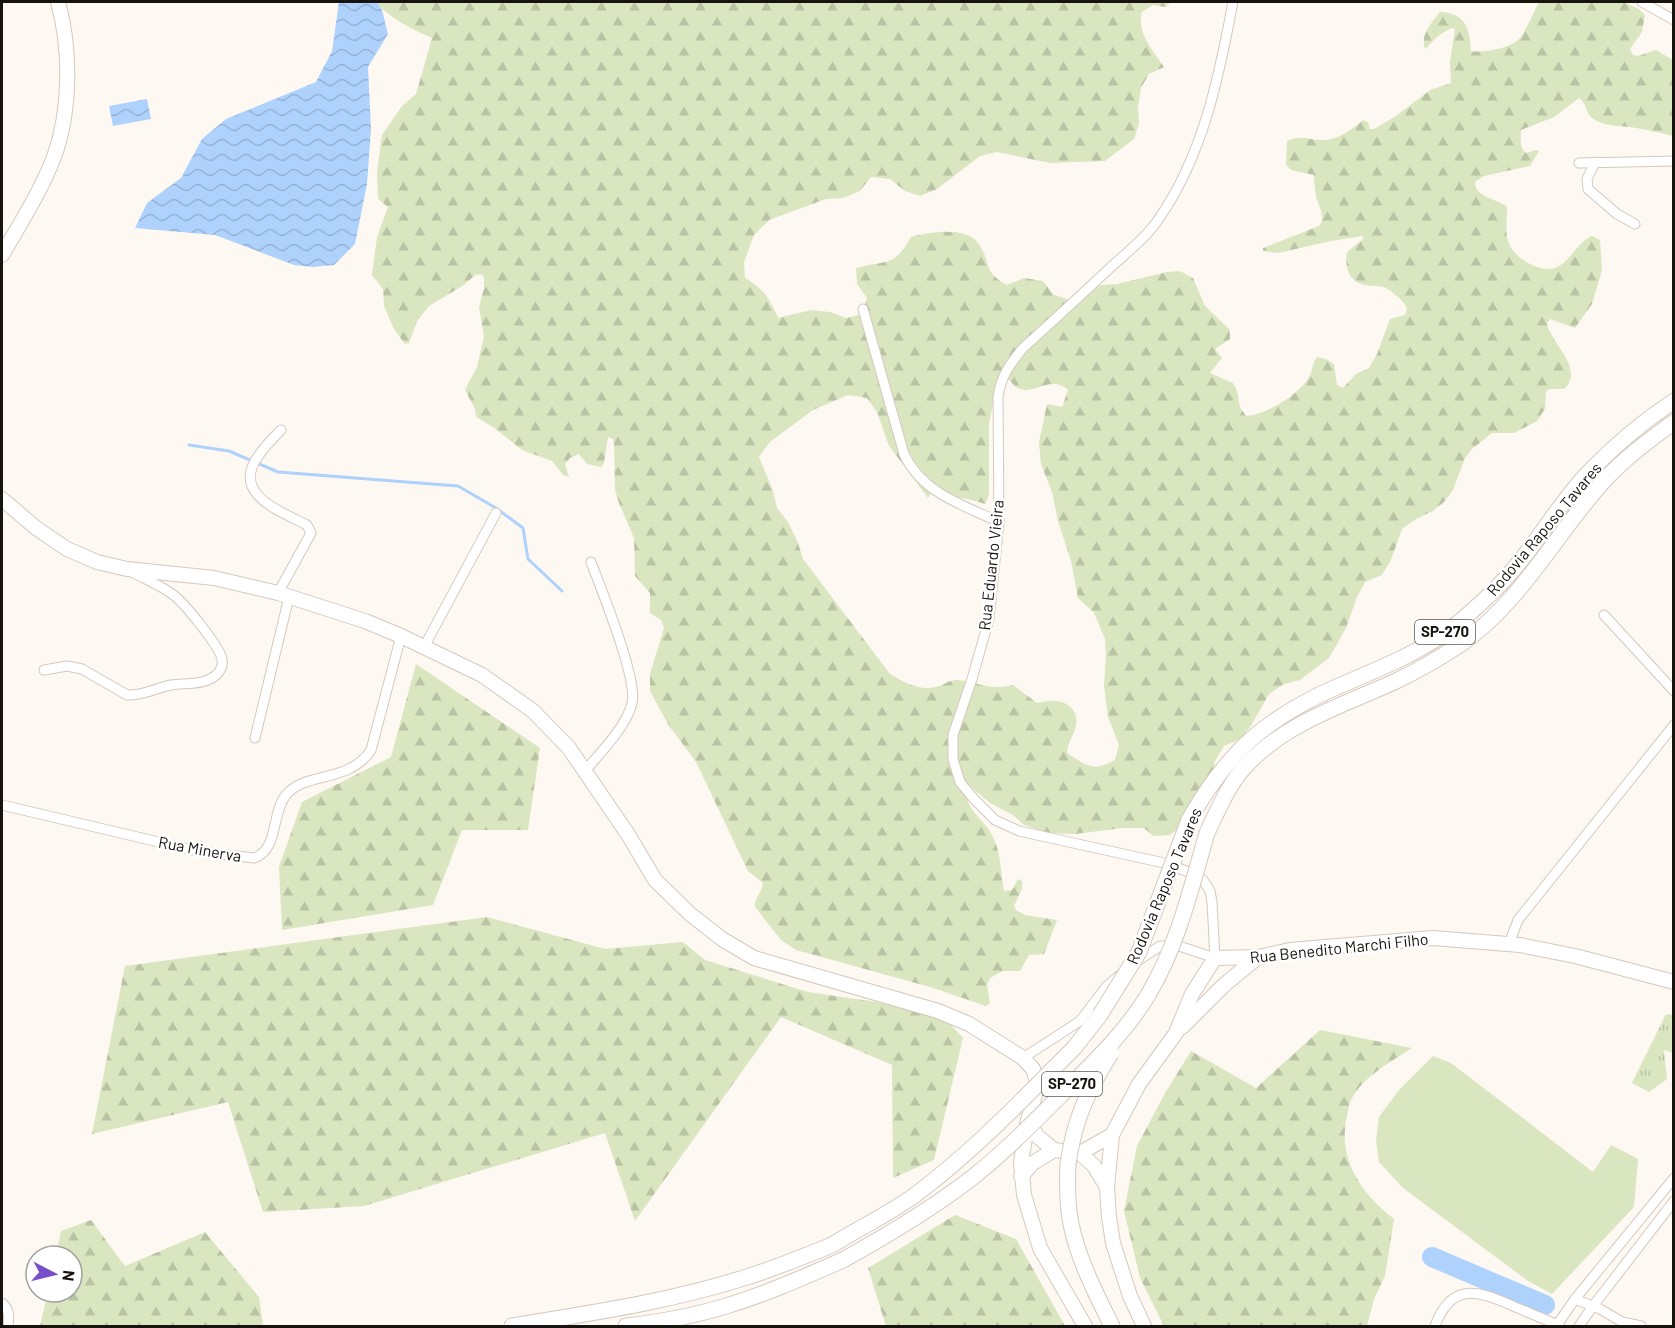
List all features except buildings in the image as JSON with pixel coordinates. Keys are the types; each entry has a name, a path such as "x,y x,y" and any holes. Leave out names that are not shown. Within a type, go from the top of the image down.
{"highway":[{"name":"Rodovia Raposo Tavares","path":"512,1326 645,1303 750,1276 832,1245 900,1205 943,1173 1016,1108 1074,1048 1100,1016 1139,952 1189,820 1204,792 1224,766 1249,740 1277,718 1426,646 1455,625 1513,570 1586,475 1626,437 1674,401"},
{"name":"Rodovia Raposo Tavares","path":"626,1326 663,1321 724,1307 769,1292 843,1260 896,1231 979,1172 1059,1097 1129,1025 1168,957 1207,833 1223,800 1242,770 1291,729 1318,714 1396,681 1462,643 1494,616 1524,584 1602,482 1641,446 1674,422"},
{"path":"1112,1326 1083,1263 1071,1224 1067,1190 1068,1164 1071,1140 1081,1106 1092,1083 1129,1025"}],"main road":[{"path":"2,255 54,157 65,114 66,45 58,2"},
{"path":"2,499 36,528 67,549 97,562 127,569 214,578 284,595 365,621 482,675 533,711 569,748 629,836 655,880 690,914 722,939 754,958 938,1011 969,1024 1023,1058"},
{"name":"Rua Benedito Marchi Filho","path":"1215,958 1258,957 1290,950 1433,938 1509,944 1575,956 1674,982"},
{"path":"1143,1326 1130,1296 1113,1243 1107,1187 1112,1135 1139,1084 1176,1032 1206,1002 1258,957"},
{"path":"1176,1032 1192,994 1215,958"},
{"name":"SP-270","path":"1023,1058 1033,1068 1038,1084 1028,1120 1021,1162 1024,1195 1040,1248 1085,1326"},
{"path":"1028,1120 1037,1136 1054,1150 1080,1153 1112,1135"},
{"path":"1021,1176 1033,1163 1054,1150"},
{"path":"1080,1153 1094,1166 1107,1187"}],"street":[{"name":"Rua Eduardo Vieira","path":"1215,958 1212,902 1210,891 1203,880 1189,872 1164,864 1019,831 995,820 960,782 953,759 952,735 972,679 989,619 999,522 998,397 1001,381 1008,366 1023,348 1133,247 1158,221 1184,175 1204,126 1221,64 1233,2"},
{"path":"1642,2 1674,20"},
{"path":"1579,163 1674,161"},
{"path":"1595,162 1587,179 1588,189 1617,214 1635,224"},
{"path":"863,309 909,465 933,490 999,522"},
{"path":"255,738 284,595 309,539 310,529 307,525 261,501 255,493 250,475 257,456 280,430"},
{"path":"424,647 496,513"},
{"path":"585,771 619,728 632,704 633,693 632,682 618,638 591,562"},
{"path":"44,670 67,666 82,669 127,695 135,696 170,685 207,681 222,668 223,660 219,651 174,594 127,569"},
{"path":"1604,615 1674,691"},
{"name":"Rua Minerva","path":"2,805 201,852 254,858 262,856 269,847 278,810 286,795 297,786 356,767 371,750 401,636"},
{"path":"1509,944 1518,920 1673,725"},
{"path":"1023,1058 1080,1021 1106,987 1160,946 1179,946 1215,958"},
{"path":"1435,1326 1440,1312 1453,1298 1467,1292 1488,1295 1559,1326 1575,1299 1674,1178"},
{"path":"1579,1326 1674,1201"},
{"path":"1575,1299 1622,1322 1641,1326"},
{"path":"2,1303 9,1314 8,1326"}],"green space":[{"path":"375,2 1171,2 1165,7 1153,5 1142,12 1143,34 1164,67 1149,74 1141,88 1138,107 1139,123 1134,139 1105,161 1050,163 997,152 980,156 937,189 920,196 905,191 890,179 871,177 860,191 843,198 826,199 769,220 754,235 744,262 745,278 765,295 778,318 811,310 830,312 846,318 862,314 867,298 857,284 856,268 894,258 911,237 947,232 973,238 983,251 994,276 1007,285 1024,278 1043,281 1054,295 1070,300 1086,296 1101,285 1117,284 1180,271 1193,278 1205,306 1230,330 1230,339 1215,349 1222,358 1210,373 1233,383 1240,407 1246,416 1263,412 1292,396 1306,382 1317,357 1334,364 1337,385 1343,388 1356,374 1369,368 1377,354 1390,319 1405,315 1407,308 1392,292 1383,287 1357,282 1350,275 1346,262 1347,252 1363,239 1363,236 1278,253 1263,251 1263,248 1319,226 1322,219 1314,175 1291,170 1286,165 1287,141 1297,138 1320,140 1336,138 1363,120 1368,122 1370,129 1374,129 1396,116 1430,90 1451,83 1450,62 1455,29 1451,28 1438,36 1425,49 1424,44 1427,29 1440,12 1455,15 1461,19 1469,35 1471,51 1482,51 1502,48 1518,40 1539,2 1623,2 1639,9 1645,15 1642,32 1630,49 1633,55 1638,56 1656,50 1673,60 1673,136 1596,121 1579,98 1554,117 1521,130 1521,143 1524,151 1526,153 1539,151 1530,166 1484,176 1475,182 1482,195 1507,207 1508,241 1515,253 1536,267 1550,269 1557,267 1586,239 1592,236 1600,240 1602,270 1592,304 1575,328 1550,319 1547,323 1549,331 1569,365 1570,381 1564,389 1546,391 1545,409 1537,421 1514,433 1492,433 1472,449 1465,458 1453,490 1444,502 1402,529 1391,560 1382,575 1365,582 1346,628 1329,658 1300,680 1284,684 1269,694 1241,739 1224,746 1215,761 1210,799 1198,813 1170,835 1153,836 1144,828 1123,828 1075,834 1048,833 1024,825 972,788 966,787 972,809 990,832 996,845 1004,891 1012,890 1018,879 1022,881 1022,889 1014,906 1016,910 1025,915 1057,920 1044,954 1029,955 1020,971 1003,971 990,978 987,985 990,1003 986,1006 930,987 796,950 781,940 755,907 763,883 748,871 696,762 668,724 650,691 650,674 664,628 661,620 650,613 650,593 635,576 634,538 615,490 613,439 608,437 604,463 601,467 587,464 579,454 570,458 565,464 569,477 563,475 552,461 522,450 476,417 475,409 465,390 477,367 484,336 479,307 484,288 484,277 481,274 475,275 464,285 429,306 417,321 409,343 405,344 394,329 384,306 383,289 372,275 377,237 388,207 378,199 377,173 382,135 402,106 416,94 432,38 401,23","holes":["1004,379 1022,390 1048,384 1061,385 1068,390 1062,407 1047,404 1039,442 1041,464 1052,492 1058,521 1071,561 1078,598 1094,613 1105,639 1104,686 1108,717 1119,745 1115,760 1101,766 1090,766 1067,753 1077,721 1074,712 1065,703 1055,701 1037,703 1013,685 990,687 957,680 926,688 907,683 890,674 803,559 788,522 777,508 773,491 759,457 770,442 813,410 848,395 867,398 877,412 889,446 928,498 931,493 985,504 989,495 989,423 995,395"]},
{"path":"416,664 540,748 528,830 462,830 433,905 282,930 279,867 302,802 391,757"},
{"path":"487,917 605,949 683,942 705,960 808,992 938,1011 963,1038 934,1160 893,1178 892,1065 781,1017 635,1221 605,1133 364,1206 263,1212 228,1102 92,1134 125,966"},
{"path":"1666,1014 1673,1015 1673,1053 1664,1050 1667,1079 1649,1092 1632,1083"},
{"path":"1320,1030 1412,1048 1364,1082 1351,1100 1347,1116 1345,1147 1354,1174 1371,1198 1394,1219 1385,1276 1374,1299 1367,1326 1164,1326 1140,1278 1124,1211 1137,1146 1191,1051 1256,1088"},
{"path":"1433,1056 1451,1063 1593,1172 1611,1145 1638,1159 1634,1207 1552,1294 1528,1281 1403,1188 1379,1162 1376,1141 1379,1117 1398,1091"},
{"path":"955,1215 1016,1239 1065,1326 886,1326 868,1268"},
{"path":"91,1220 125,1266 205,1232 259,1297 263,1326 40,1326 45,1304 84,1304 84,1244 58,1244 61,1231"}],"water":[{"path":"339,2 377,2 382,10 388,34 368,67 371,129 367,184 355,244 334,265 313,267 294,265 215,235 135,228 147,203 181,178 202,139 226,119 316,82 332,51"},
{"path":"147,99 151,119 113,126 109,106"}],"waterway":[{"path":"189,445 229,451 278,472 458,486 496,508 523,528 528,559 562,591"},
{"path":"1432,1257 1545,1305"}]}
